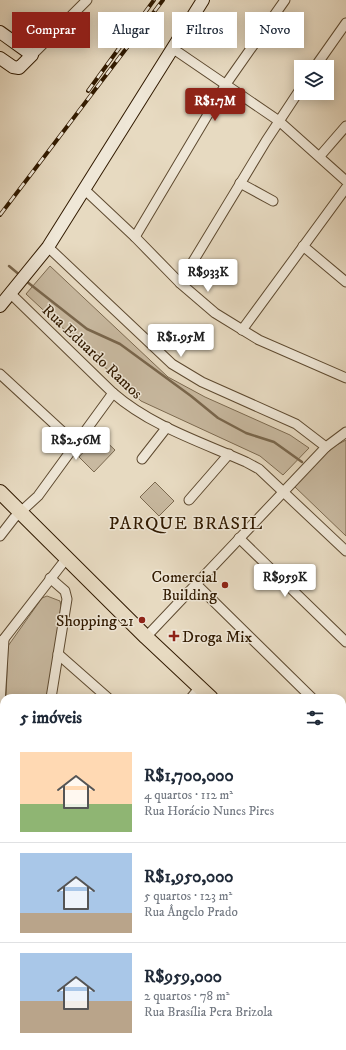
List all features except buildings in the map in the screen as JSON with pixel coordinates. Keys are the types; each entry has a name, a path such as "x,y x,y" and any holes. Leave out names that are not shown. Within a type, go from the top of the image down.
{"main road":[{"path":"0,492 66,559 207,694"}],"street":[{"path":"0,58 13,67 21,68 87,0"},
{"path":"195,12 203,0"},
{"path":"135,237 226,84 285,0"},
{"path":"320,60 346,22"},
{"path":"0,32 32,55"},
{"path":"0,306 48,247 85,190 172,48 279,121 346,180"},
{"path":"180,282 240,183 294,98"},
{"path":"320,156 346,126"},
{"path":"240,183 273,201"},
{"path":"242,330 346,188"},
{"path":"85,190 180,282 215,313 242,330 286,352 346,378"},
{"path":"303,246 346,282"},
{"path":"48,247 172,364 202,382 296,424 326,447"},
{"name":"Rua Eduardo Ramos","path":"11,294 113,393 142,415 259,469 346,551"},
{"path":"0,374 76,444"},
{"path":"0,536 38,496 113,393"},
{"path":"142,459 167,427"},
{"path":"146,637 326,447 346,432"},
{"path":"189,500 229,454"},
{"path":"239,538 346,642"},
{"path":"0,694 2,641 66,559"},
{"path":"50,578 65,591 67,597 52,694"},
{"path":"196,584 308,694"},
{"path":"58,654 103,694"},
{"path":"194,694 200,687"}],"shaded area":[{"path":"50,266 168,377 205,397 290,435 309,448 283,475 260,456 141,401 26,294"},
{"path":"99,435 115,450 94,472 79,457"},
{"path":"346,440 346,536 294,486 333,447"},
{"path":"155,482 174,501 159,516 140,497"},
{"path":"47,596 60,601 62,611 49,694 6,694 8,646 42,598"}],"waterway":[{"path":"9,266 21,276"},
{"path":"26,281 87,329 120,344 191,396 218,418 246,433 274,442 302,462"}],"railway":[{"path":"88,91 154,0"},
{"path":"0,215 163,0"}],"place":[{"name":"Comercial Building","path":"225,585"},
{"name":"Shopping 21","path":"142,620"},
{"name":"Droga Mix","path":"174,636"}],"district":[{"name":"PARQUE BRASIL","path":"186,523"}]}
